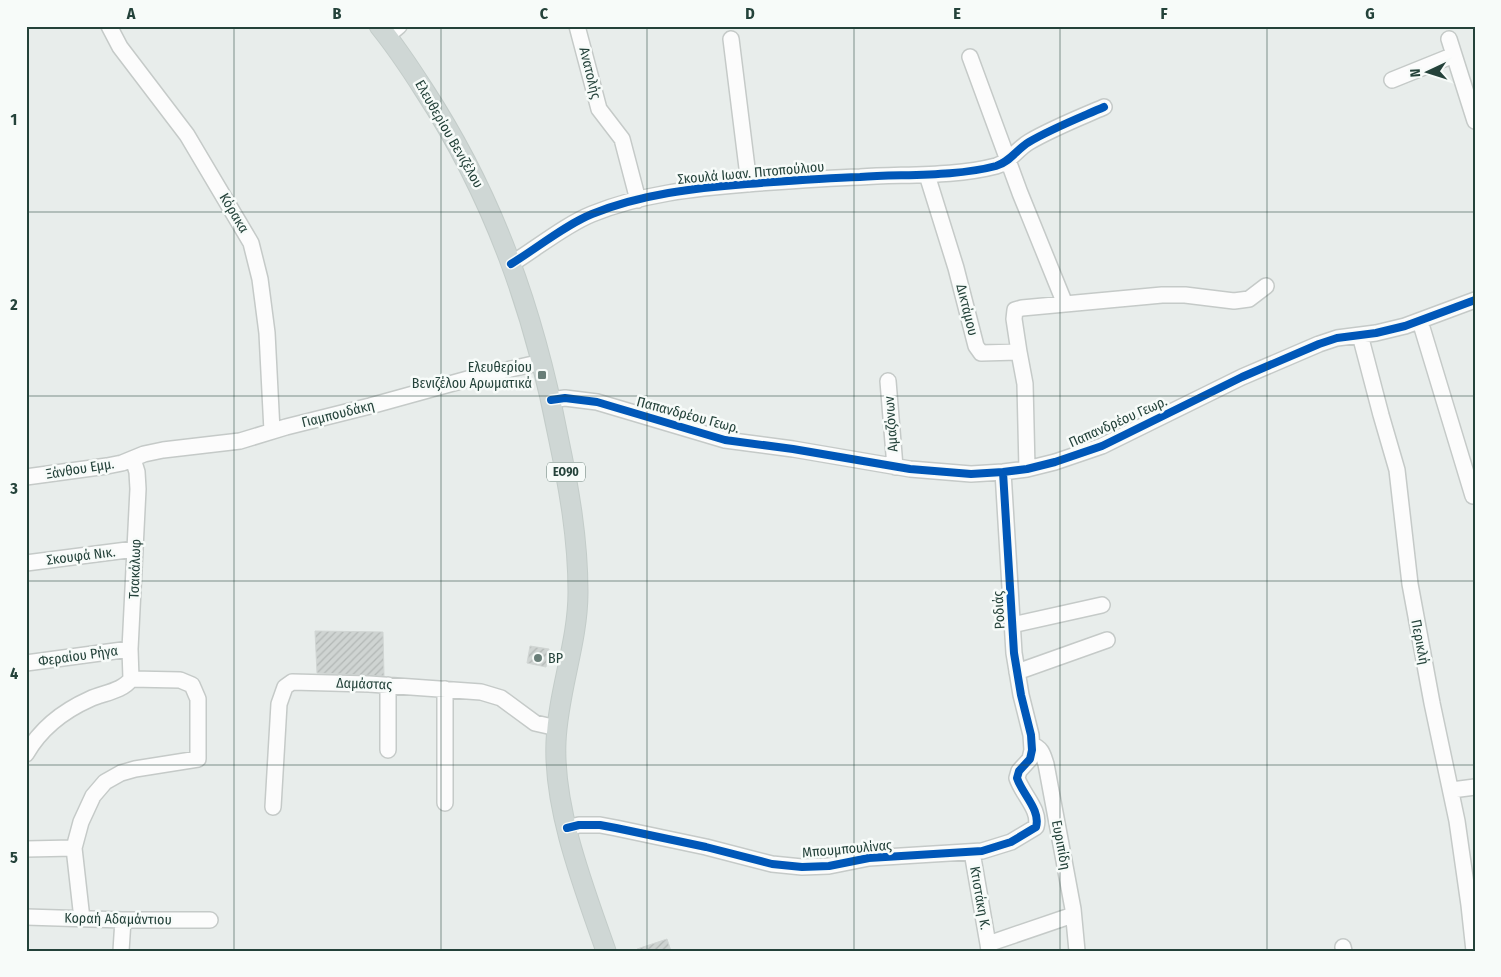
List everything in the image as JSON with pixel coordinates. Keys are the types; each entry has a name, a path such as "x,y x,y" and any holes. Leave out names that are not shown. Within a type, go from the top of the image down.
{"main road":[{"name":"Ελευθερίου Βενιζέλου","path":"388,30 463,153 487,203 512,264 542,362 551,400 572,508 578,590 574,633 557,728 557,783 567,828 606,951"}],"street":[{"name":"Κόρακα","path":"109,26 120,47 187,135 252,242 260,279 267,333 272,431"},
{"name":"Ανατολής","path":"578,26 599,109 622,139 638,200"},
{"path":"731,38 749,184"},
{"path":"1449,39 1475,121"},
{"path":"1392,80 1454,55"},
{"path":"970,57 1008,161 1065,304"},
{"path":"1008,161 1015,152 1030,142 1104,107"},
{"name":"Σκουλά Ιωαν. Πιτοπούλιου","path":"512,264 584,218 638,200 693,189 749,184 845,177 927,175 989,168 1008,161"},
{"name":"Δικτάμου","path":"927,175 956,268 976,346 981,353 1019,352"},
{"path":"1027,469 1025,384 1014,319 1016,310 1162,294 1234,301 1249,299 1266,286"},
{"name":"Παπανδρέου Γεωρ.","path":"551,400 565,398 587,400 725,440 793,449 895,467 949,473 1003,472 1027,469 1070,458 1102,446 1242,378 1300,351 1329,340 1393,329 1475,300"},
{"path":"1420,321 1472,496"},
{"name":"Περικλή","path":"1360,336 1380,415 1397,470 1410,584 1432,704 1452,790 1468,896 1474,951"},
{"name":"Γιαμπουδάκη","path":"133,459 144,454 163,450 240,441 475,377 542,362"},
{"name":"Αμαζόνων","path":"888,381 895,467"},
{"name":"Ξάνθου Εμμ.","path":"26,477 106,466 133,459"},
{"name":"Τσακάλωφ","path":"131,679 130,649 138,489 137,472 133,459"},
{"name":"Ροδιάς","path":"1003,472 1012,625 1017,672 1032,745"},
{"name":"Σκουφά Νικ.","path":"26,563 136,549"},
{"path":"1012,625 1102,605"},
{"path":"1017,672 1107,640"},
{"name":"Φεραίου Ρήγα","path":"26,663 130,649"},
{"path":"26,754 37,736 59,716 91,698 127,685 131,679 180,680 192,685 198,699 198,759 127,771 110,779 93,796 81,822 74,848 82,919"},
{"name":"Δαμάστας","path":"273,807 279,704 285,688 292,682 388,685 471,691 494,696 509,704 535,723 557,728"},
{"path":"388,685 388,750"},
{"path":"445,689 445,803"},
{"name":"Μπουμπουλίνας","path":"567,828 579,825 608,826 706,847 756,861 789,866 829,866 869,858 972,852 1011,842 1038,824 1035,813 1018,778 1020,771 1030,759 1032,745"},
{"name":"Ευριπίδη","path":"1032,745 1042,752 1046,764 1073,916 1077,951"},
{"path":"1452,790 1475,788"},
{"path":"26,848 74,848"},
{"name":"Κτιστάκη Κ.","path":"972,852 989,947"},
{"path":"989,947 1073,916"},
{"name":"Κοραή Αδαμάντιου","path":"26,917 210,920"},
{"path":"121,951 123,920"}],"building":[{"path":"315,631 383,632 384,676 317,673"},
{"path":"530,646 549,649 546,667 527,663"},
{"path":"667,939 671,951 638,951 637,949"}],"cycle path":[{"path":"511,264 561,230 592,214 630,201 668,193 727,186 818,179 946,174 980,170 1001,164 1038,137 1104,107"},
{"path":"551,400 565,398 597,402 725,440 793,449 910,469 971,474 1003,472 1027,469 1055,462 1102,446 1242,377 1319,344 1337,338 1376,333 1405,326 1475,300"},
{"path":"567,828 579,825 600,825 706,847 772,864 802,867 829,866 869,858 982,851 1011,842 1036,827 1037,821 1034,808 1017,778 1019,771 1030,759 1032,750 1031,735 1021,695 1014,653 1003,472"}],"place":[{"name":"Ελευθερίου Βενιζέλου Αρωματικά","path":"542,375"},
{"name":"BP","path":"538,658"}]}
